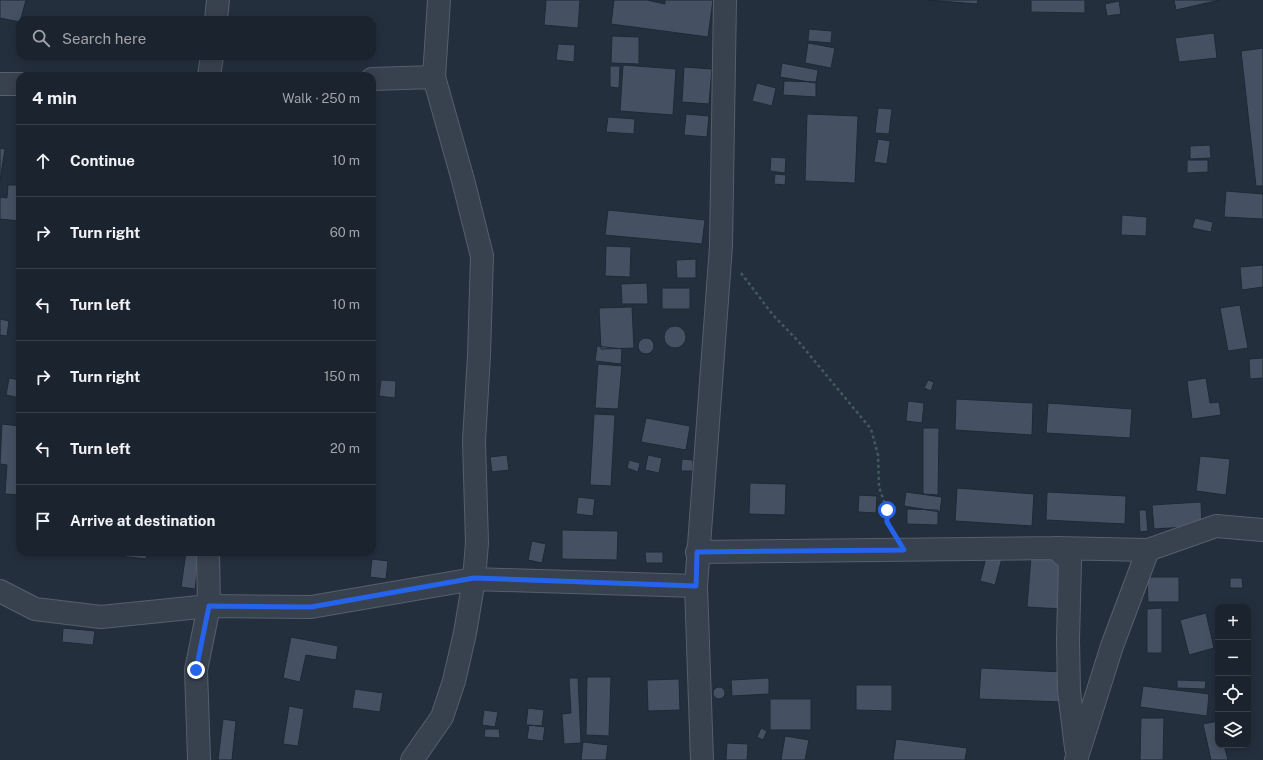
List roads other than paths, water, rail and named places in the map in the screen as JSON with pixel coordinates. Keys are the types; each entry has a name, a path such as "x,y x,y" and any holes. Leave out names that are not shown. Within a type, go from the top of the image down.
{"street":[{"path":"216,16 218,0"},
{"path":"412,760 442,717 454,681 466,633 474,578 477,543 474,441 479,355 482,256 463,180 434,77 438,0"},
{"path":"702,760 696,586 697,552 721,246 725,0"},
{"path":"210,72 212,60"},
{"path":"376,79 434,77"},
{"path":"0,84 16,84"},
{"path":"697,552 1055,548 1148,550 1216,526 1263,530"},
{"path":"1055,548 1070,561 1068,640 1069,691 1076,757"},
{"path":"1076,757 1112,646 1148,550"},
{"path":"199,760 196,670 209,606 208,556"},
{"path":"0,590 35,609 101,617 209,606 311,607 474,578 696,586"}]}
